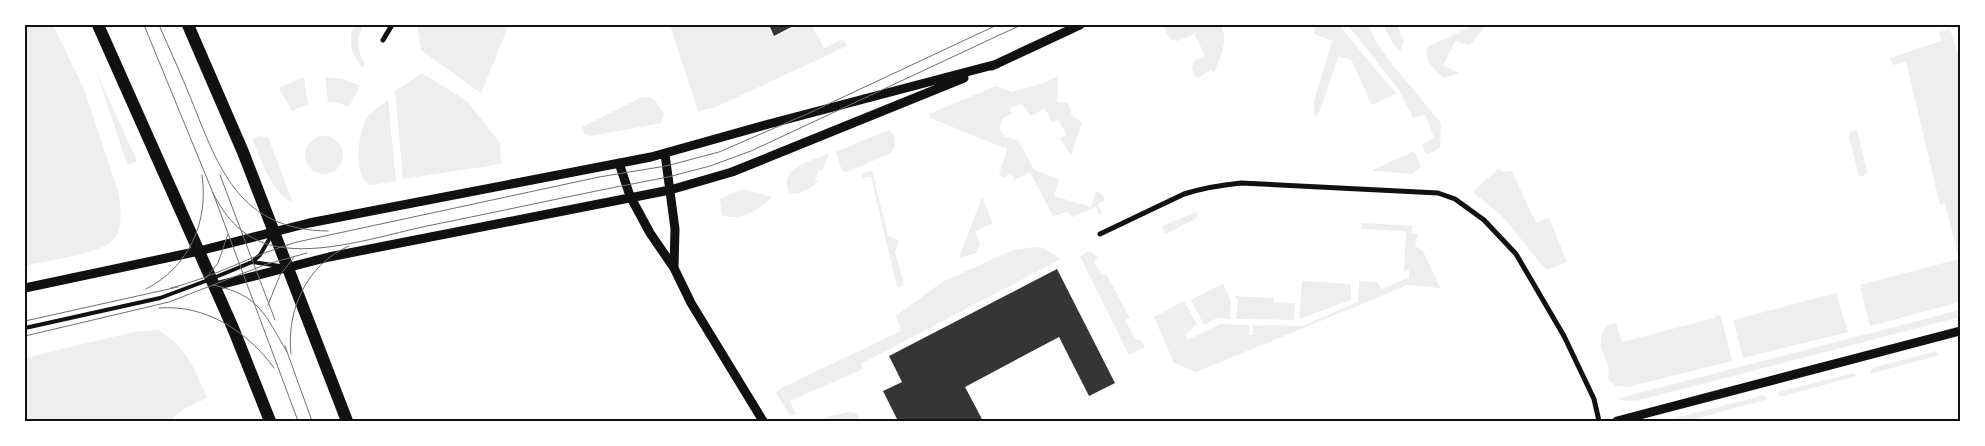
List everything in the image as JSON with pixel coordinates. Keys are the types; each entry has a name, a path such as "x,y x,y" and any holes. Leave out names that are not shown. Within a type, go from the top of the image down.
{"main road":[{"path":"98,25 213,282 270,421"},
{"path":"188,25 244,152 347,421"}],"street":[{"path":"383,40 392,25"},
{"path":"213,282 630,196 670,190 732,172 996,64 1080,25"},
{"path":"25,288 199,251 274,231 665,154 765,125 996,64"},
{"path":"665,154 676,229 674,268"},
{"path":"619,163 630,196 650,233 674,268 691,303 763,421"},
{"path":"1100,234 1184,194 1227,184 1241,183 1444,195 1484,220 1516,254 1564,336 1594,399 1600,421"},
{"path":"1617,421 1960,331"}],"lane":[{"path":"25,328 160,298 213,282 252,262 260,255 274,231"},
{"path":"252,262 288,268"}],"shaded area":[{"path":"25,25 53,25 84,89 118,191 121,211 118,232 111,242 83,254 25,266"},
{"path":"354,25 363,25 358,40 360,54 365,64 362,68 353,53 351,37"},
{"path":"417,25 509,25 481,93 421,50"},
{"path":"670,25 767,25 774,37 799,25 812,25 824,48 843,39 847,46 716,107 698,111"},
{"path":"1163,25 1221,25 1224,43 1214,73 1212,70 1196,78 1192,69 1194,61 1205,55 1194,34 1175,41 1169,37"},
{"path":"1316,25 1339,25 1396,94 1372,105 1351,59 1338,57 1319,113 1315,118 1314,101 1332,41 1314,34"},
{"path":"1348,25 1369,25 1374,38 1387,58 1441,123 1440,148 1426,155 1422,144 1434,138 1425,114 1413,118 1399,90"},
{"path":"1383,25 1397,25 1404,41 1400,52 1392,42"},
{"path":"1475,25 1486,25 1470,45 1455,41 1443,66 1459,73 1443,78 1428,59 1427,51 1429,46"},
{"path":"1950,29 1960,60 1960,302 1870,326 1860,285 1959,259 1945,204 1940,205 1906,62 1893,65 1890,58 1941,41 1939,32"},
{"path":"96,71 137,161 129,165 127,164"},
{"path":"422,73 467,101 500,143 501,164 403,179 395,91"},
{"path":"1058,76 1057,102 1068,103 1072,116 1082,122 1071,156 1060,138 1067,135 1058,120 1052,122 1045,108 1031,116 1022,104 1010,108 1012,114 1003,118 999,129 1005,137 1018,140 1034,170 1059,179 1054,196 1091,207 1096,191 1102,194 1105,200 1098,204 1102,213 1100,216 1096,207 1073,217 1067,212 1053,216 1030,172 1014,180 1013,176 1008,175 1006,178 999,175 1007,149 930,118 929,114 996,86 1012,92 1044,83"},
{"path":"304,77 308,104 292,111 279,88"},
{"path":"325,77 343,79 360,86 349,107 339,103 328,102"},
{"path":"642,97 653,99 658,104 664,114 661,123 591,136 585,134 582,127"},
{"path":"388,100 396,181 371,185 365,181 361,174 359,164 358,154 361,133 369,115"},
{"path":"888,130 894,134 895,146 891,153 847,172 842,171 836,152"},
{"path":"1857,130 1867,171 1864,176 1859,176 1849,137 1850,132"},
{"path":"259,136 268,137 293,203 278,191 268,175 252,139"},
{"path":"324,136 337,142 343,155 337,168 324,174 311,168 305,155 311,142"},
{"path":"1414,151 1421,167 1412,174 1373,170"},
{"path":"829,154 822,171 819,170 815,179 818,181 812,187 806,191 790,193 787,185 788,177 792,171 807,162"},
{"path":"1498,169 1504,172 1512,171 1536,223 1549,218 1567,262 1546,270 1503,217 1473,192"},
{"path":"872,170 888,236 899,241 895,252 904,285 897,287 871,177 863,178 862,174"},
{"path":"742,189 772,197 749,214 736,217 722,215 720,199"},
{"path":"982,197 993,223 975,231 980,245 976,253 959,258"},
{"path":"1201,210 1196,213 1198,218 1179,227 1176,223 1178,228 1165,234 1162,226"},
{"path":"1362,223 1413,226 1411,233 1418,234 1415,246 1423,251 1440,288 1408,285 1196,372 1174,363 1154,317 1184,301 1197,324 1185,335 1187,340 1220,324 1250,325 1249,335 1253,335 1253,325 1302,326 1358,302 1359,281 1378,282 1381,289 1409,278 1409,270 1404,272 1406,231 1361,229"},
{"path":"1034,247 1043,248 1061,259 861,364 863,369 790,401 796,414 790,416 776,393 781,388 901,331 896,316 942,282 1013,250"},
{"path":"1090,251 1099,258 1094,261 1102,276 1106,274 1130,318 1125,320 1136,340 1140,339 1145,347 1129,355 1080,256"},
{"path":"1302,281 1351,284 1351,300 1299,319"},
{"path":"1223,284 1231,302 1230,319 1217,318 1204,325 1191,300"},
{"path":"1836,293 1848,332 1743,358 1733,320"},
{"path":"1235,296 1274,298 1274,302 1295,303 1294,320 1236,319 1238,300"},
{"path":"1960,310 1960,317 1640,400 1616,399"},
{"path":"1717,315 1721,316 1732,361 1628,387 1616,386 1607,378 1609,372 1601,346 1601,339 1603,332 1609,325 1616,323 1622,342 1714,318"},
{"path":"158,330 183,351 207,398 182,410 169,421 25,421 25,358 133,332"},
{"path":"1936,351 1939,355 1870,374 1872,368"},
{"path":"1853,373 1857,376 1780,397 1778,392"},
{"path":"1764,395 1768,399 1687,421 1664,421"},
{"path":"849,412 857,413 860,420 819,421 829,416"}],"building":[{"path":"769,25 795,25 774,36"},
{"path":"1057,269 1115,383 1089,396 1059,337 965,387 983,421 898,421 883,391 902,382 889,356"}],"tram line":[{"path":"144,25 213,193 298,421"},
{"path":"159,25 212,149 223,171 237,191 253,207 273,220 298,228 328,231"},
{"path":"171,288 203,278 297,242 599,177 666,166 719,152 807,114 997,25"},
{"path":"213,193 237,227 263,243 292,248 331,247 351,244 427,226 668,177 710,166 751,151 1021,25"},
{"path":"146,289 174,269 193,241 199,226 202,210 202,175"},
{"path":"220,175 275,320"},
{"path":"206,278 218,263 228,234"},
{"path":"291,354 290,337 292,321 302,290 322,264 334,254 349,246"},
{"path":"25,336 169,302 267,264 307,253"},
{"path":"268,305 280,275 295,256"},
{"path":"213,285 241,294 259,308 287,352"},
{"path":"25,321 178,287"},
{"path":"159,308 193,311 224,323 252,343 274,368"},
{"path":"285,346 312,421"}]}
